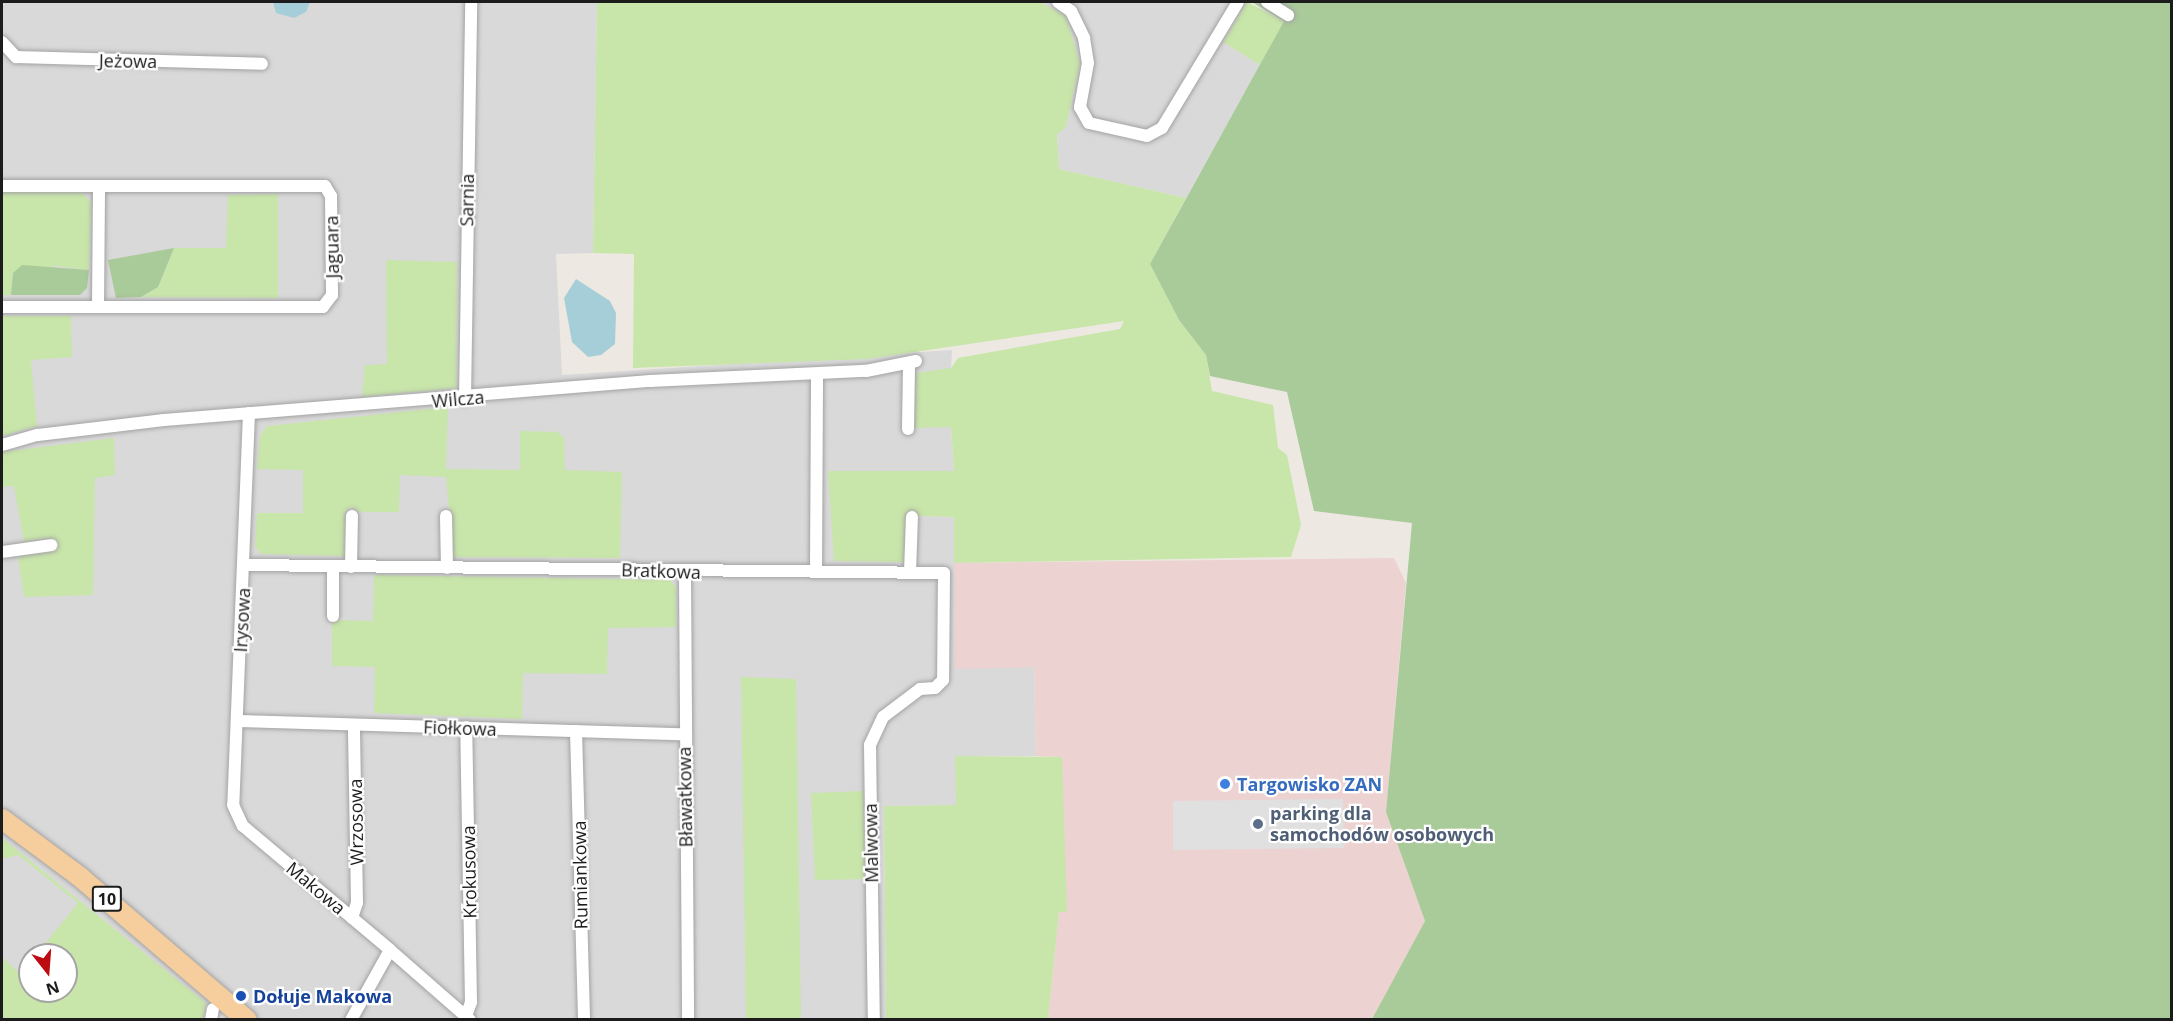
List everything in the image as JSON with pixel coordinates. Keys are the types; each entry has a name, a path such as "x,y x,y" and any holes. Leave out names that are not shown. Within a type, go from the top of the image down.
{"main road":[{"name":"10","path":"2,819 80,877 247,1020"}],"street":[{"name":"Sarnia","path":"465,399 471,2"},
{"path":"1058,2 1071,11 1084,38 1088,63 1080,107 1089,123 1147,136 1162,128 1238,2"},
{"path":"1267,2 1288,15"},
{"name":"Jeżowa","path":"2,42 16,57 262,64"},
{"name":"Jaguara","path":"2,186 325,186 331,196 332,295 323,307 2,307"},
{"path":"98,307 99,186"},
{"name":"Wilcza","path":"2,445 38,435 249,413 465,399 650,381 817,375 913,362 908,429"},
{"path":"816,572 817,375"},
{"name":"Irysowa","path":"243,826 233,805 245,565 249,413"},
{"path":"351,567 352,516"},
{"path":"446,516 447,568"},
{"path":"910,573 912,517"},
{"path":"2,552 52,545"},
{"name":"Bratkowa","path":"245,565 685,574 944,573 943,680 934,688 920,689"},
{"path":"333,568 333,616"},
{"name":"Bławatkowa","path":"685,574 683,734 687,1020"},
{"name":"Malwowa","path":"874,1020 870,745 883,717 920,689"},
{"name":"Fiołkowa","path":"237,721 683,734"},
{"name":"Wrzosowa","path":"352,918 357,903 354,725"},
{"name":"Krokusowa","path":"466,728 471,1002 468,1018"},
{"name":"Rumiankowa","path":"576,731 584,1020"},
{"name":"Makowa","path":"243,826 468,1018"},
{"path":"351,1020 390,950"}],"shaded area":[{"path":"2,2 597,2 593,253 556,254 562,375 952,350 951,368 914,427 951,427 954,472 828,471 905,562 906,517 911,511 918,516 954,517 955,668 1034,667 1036,756 956,756 956,805 884,806 886,1019 253,1020 212,987 203,1019 2,1020"},
{"path":"1040,2 1247,2 1223,42 1260,65 1186,198 1059,169 1057,133 1066,127 1080,63 1066,16"},
{"name":"Targowisko ZAN","path":"1394,558 1406,583 1386,812 1425,921 1372,1019 1048,1019 1059,912 1066,912 1061,757 1036,756 1034,667 955,669 954,563"},
{"name":"parking dla samochodów osobowych","path":"1343,799 1344,848 1173,850 1173,801"}],"green space":[{"path":"597,2 1040,2 1066,16 1080,63 1066,127 1057,134 1059,169 1186,198 1150,264 1179,320 1206,355 1212,391 1273,405 1278,448 1287,455 1301,525 1291,557 954,563 954,517 918,516 911,511 906,517 905,562 834,561 828,471 954,471 951,427 914,428 916,373 951,368 958,358 1120,329 1124,321 867,359 633,368 634,254 593,253"},
{"path":"1247,2 1284,21 1260,65 1223,42"},
{"path":"1252,2 2171,2 2171,1019 1372,1019 1425,921 1386,812 1412,523 1314,511 1287,392 1210,376 1206,355 1179,320 1150,264 1284,21"},
{"path":"2,192 81,192 91,202 89,270 56,266 13,273 11,295 2,295"},
{"path":"278,194 278,298 141,297 158,287 174,248 226,248 228,195"},
{"path":"174,248 158,287 141,297 116,298 108,260"},
{"path":"386,260 457,262 456,388 362,397 365,365 387,364"},
{"path":"22,265 89,270 87,288 80,295 11,295 13,273"},
{"path":"2,316 71,316 72,357 31,360 37,426 2,436"},
{"path":"448,407 446,469 520,470 520,431 558,432 564,438 565,470 622,472 620,558 454,557 446,477 400,475 399,512 359,512 351,507 345,512 346,556 261,554 255,546 257,513 303,513 303,470 257,469 260,436 267,426"},
{"path":"114,438 115,475 95,478 93,595 24,597 18,557 48,550 45,538 24,542 14,486 2,487 2,452"},
{"path":"374,575 670,580 676,587 676,627 608,628 607,674 523,673 522,719 374,713 375,667 332,666 332,620 373,621"},
{"path":"741,677 796,679 801,1019 746,1019"},
{"path":"955,756 1062,757 1067,912 1059,912 1048,1019 886,1019 884,806 956,805"},
{"path":"865,791 865,879 815,880 811,793"},
{"path":"2,838 206,1003 203,1019 2,1019 2,957 18,972 18,1003 78,1003 78,943 46,943 78,903 18,855 2,859"}],"water":[{"path":"273,2 310,2 306,12 294,18 276,13"},
{"path":"576,279 610,301 616,313 615,344 601,355 588,357 572,342 564,298"}],"place":[{"name":"Targowisko ZAN","path":"1225,784"},
{"name":"parking dla samochodów osobowych","path":"1258,824"},
{"name":"Dołuje Makowa","path":"241,996"}]}
